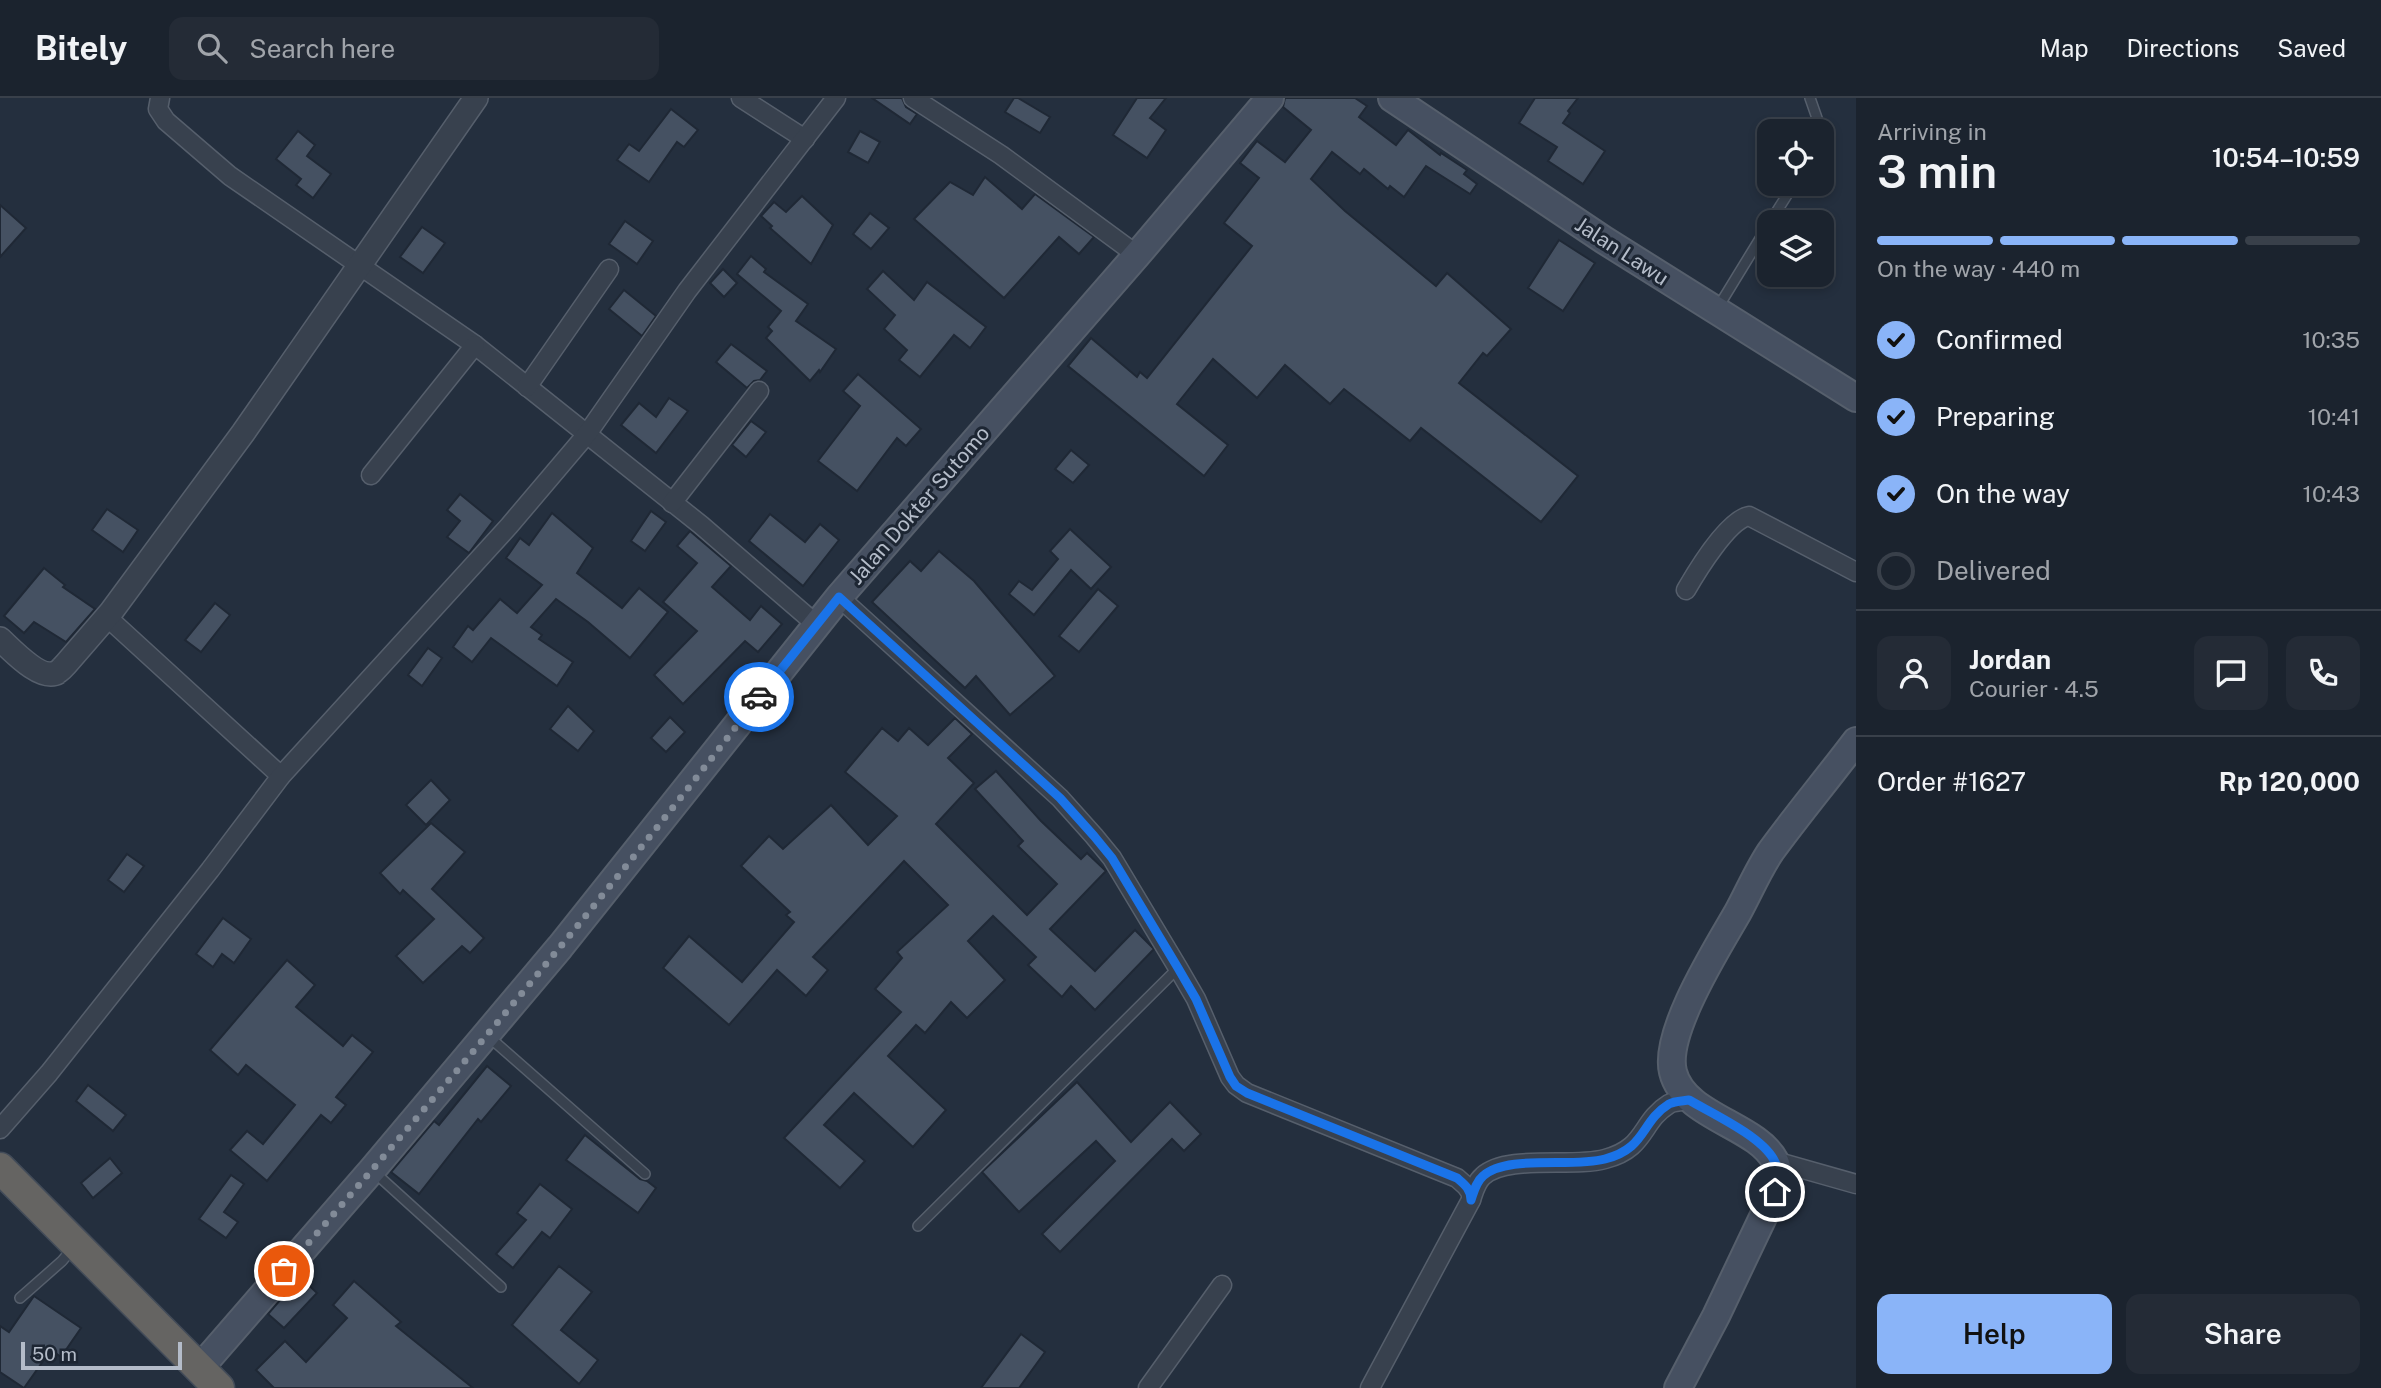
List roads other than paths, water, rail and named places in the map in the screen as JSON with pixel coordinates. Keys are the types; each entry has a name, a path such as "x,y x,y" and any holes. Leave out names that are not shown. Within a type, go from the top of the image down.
{"highway":[{"path":"0,1168 209,1378"}],"main road":[{"name":"Jalan Dokter Sutomo","path":"209,1378 372,1170 573,931 839,597 1270,98"},
{"name":"Jalan Lawu","path":"1392,98 1604,240 1856,398"},
{"path":"1678,1388 1716,1316 1775,1192 1778,1175 1775,1161 1763,1147 1689,1100 1672,1071 1672,1052 1688,1001 1770,854 1856,741"}],"street":[{"path":"160,98 158,109 176,131 230,176 475,345 672,503 817,625"},
{"path":"0,639 36,670 48,674 58,672 107,617 243,433 476,98"},
{"path":"741,98 804,139"},
{"path":"0,1129 74,1041 281,776 509,526 587,434 687,291 836,98"},
{"path":"914,98 1001,155 1136,255"},
{"path":"527,387 609,269"},
{"path":"371,475 475,345"},
{"path":"672,503 760,390"},
{"path":"1686,590 1736,522 1749,516 1856,572"},
{"path":"839,597 1060,798 1112,858 1196,999 1236,1086 1247,1093 1457,1178 1466,1186 1471,1200"},
{"path":"107,617 281,776"},
{"path":"1370,1388 1484,1174 1510,1165 1589,1163 1628,1150 1670,1103 1689,1100"},
{"path":"1775,1161 1856,1184"},
{"path":"1148,1388 1223,1285"}],"lane":[{"path":"1810,98 1816,119"},
{"path":"1716,310 1757,244"},
{"path":"918,1226 1178,968"},
{"path":"486,1035 645,1174"},
{"path":"372,1170 502,1286"},
{"path":"20,1298 62,1261 75,1244"}]}
